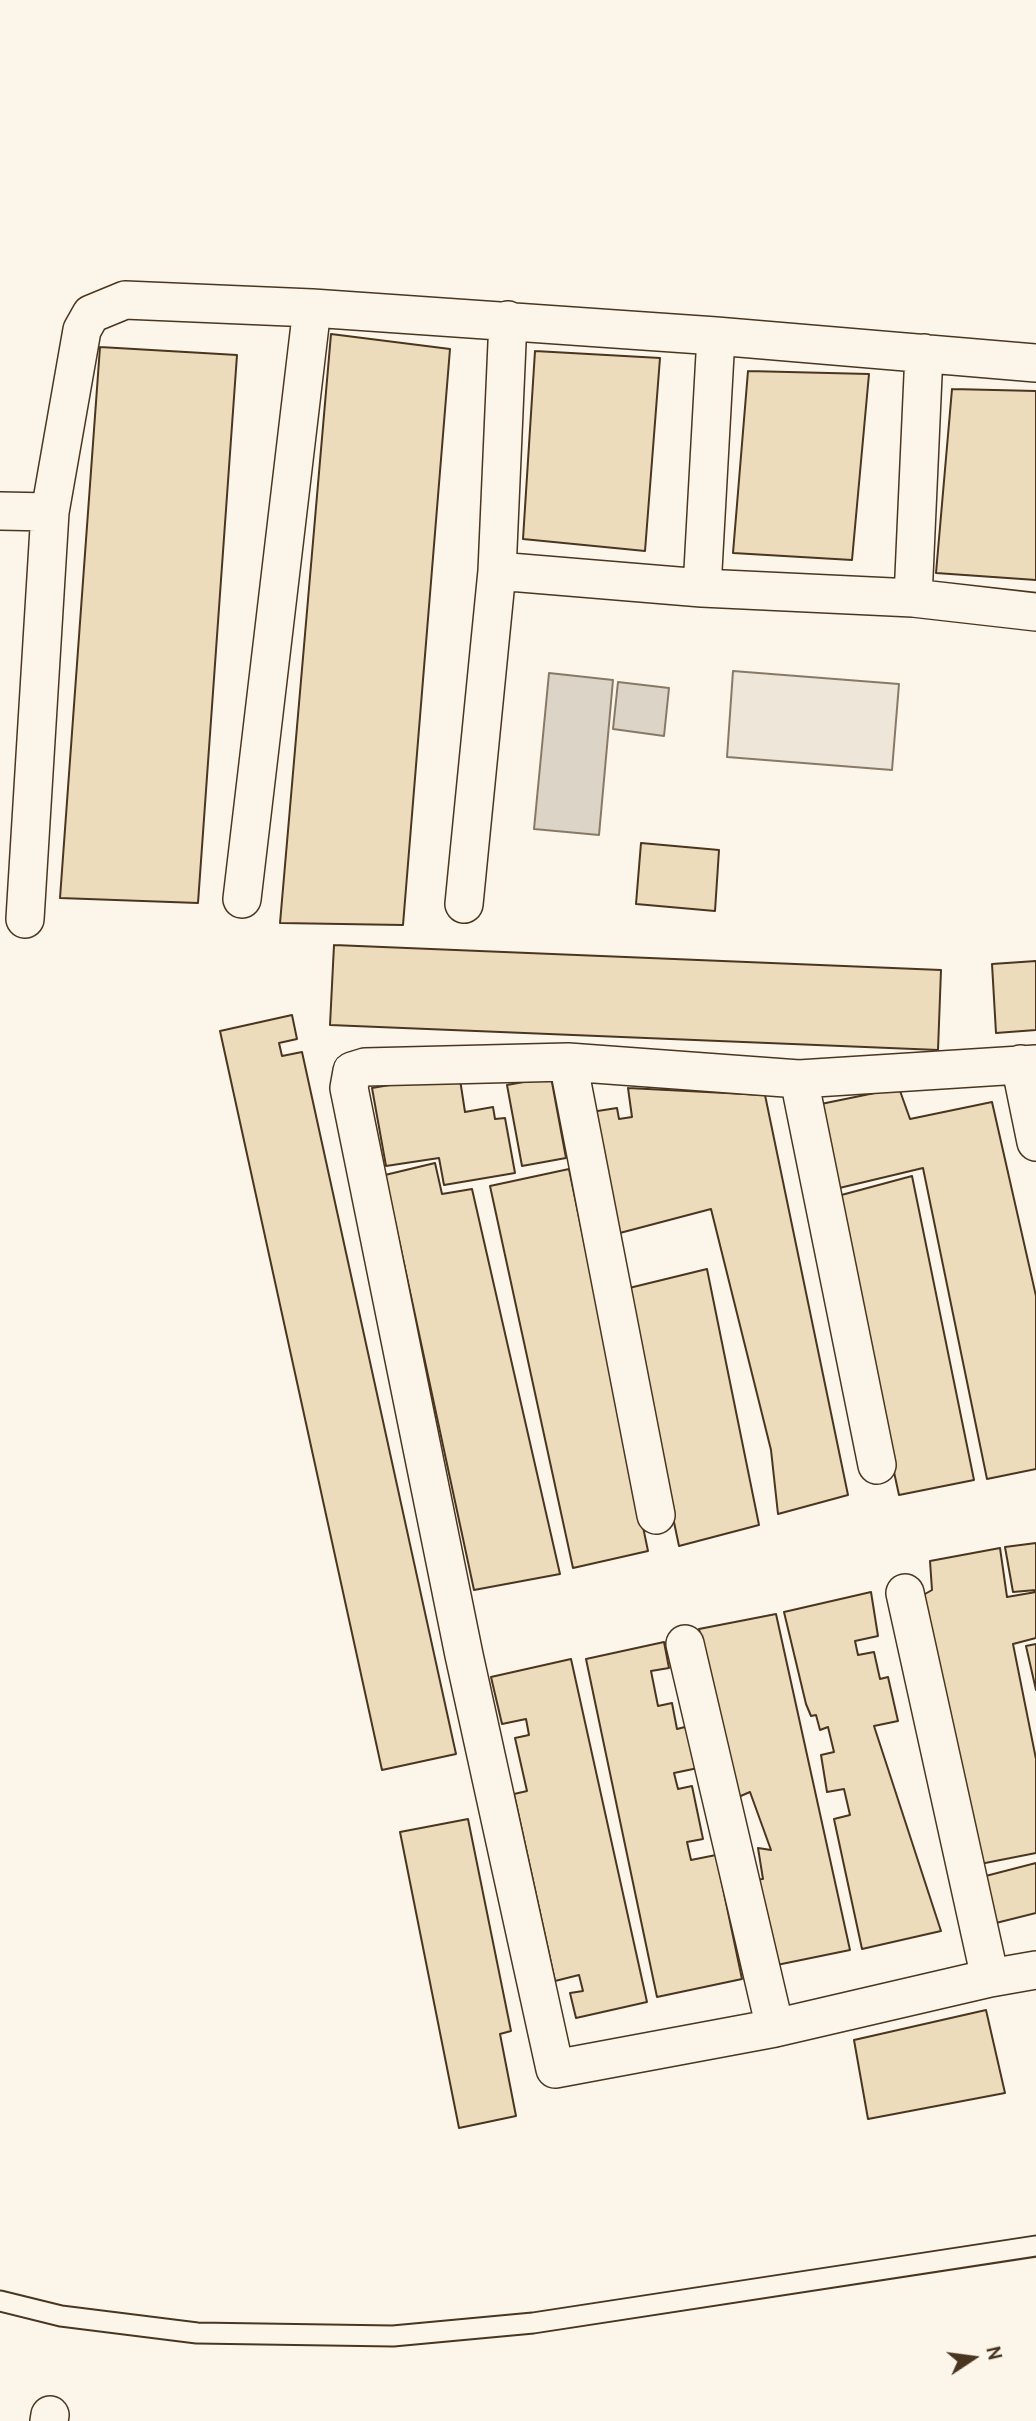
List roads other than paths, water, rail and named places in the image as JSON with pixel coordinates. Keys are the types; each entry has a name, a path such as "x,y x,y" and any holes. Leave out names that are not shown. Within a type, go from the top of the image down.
{"street":[{"path":"25,919 50,512 82,330 91,314 125,300 312,309 508,320 1036,363"},
{"path":"242,899 312,309"},
{"path":"464,904 497,571 508,320"},
{"path":"702,588 716,336"},
{"path":"913,598 924,353"},
{"path":"0,511 50,512"},
{"path":"497,571 702,588 913,598 1036,612"},
{"path":"568,1062 656,1515"},
{"path":"1036,1142 1028,1064 799,1079 568,1062 365,1067 352,1071 349,1088 464,1655 555,2069 775,2028 990,1978 1036,1970"},
{"path":"799,1079 877,1465"},
{"path":"905,1593 990,1978"},
{"path":"685,1643 775,2028"}],"lane":[{"path":"0,2301 61,2316 197,2333 393,2336 533,2323 1036,2246"}]}
